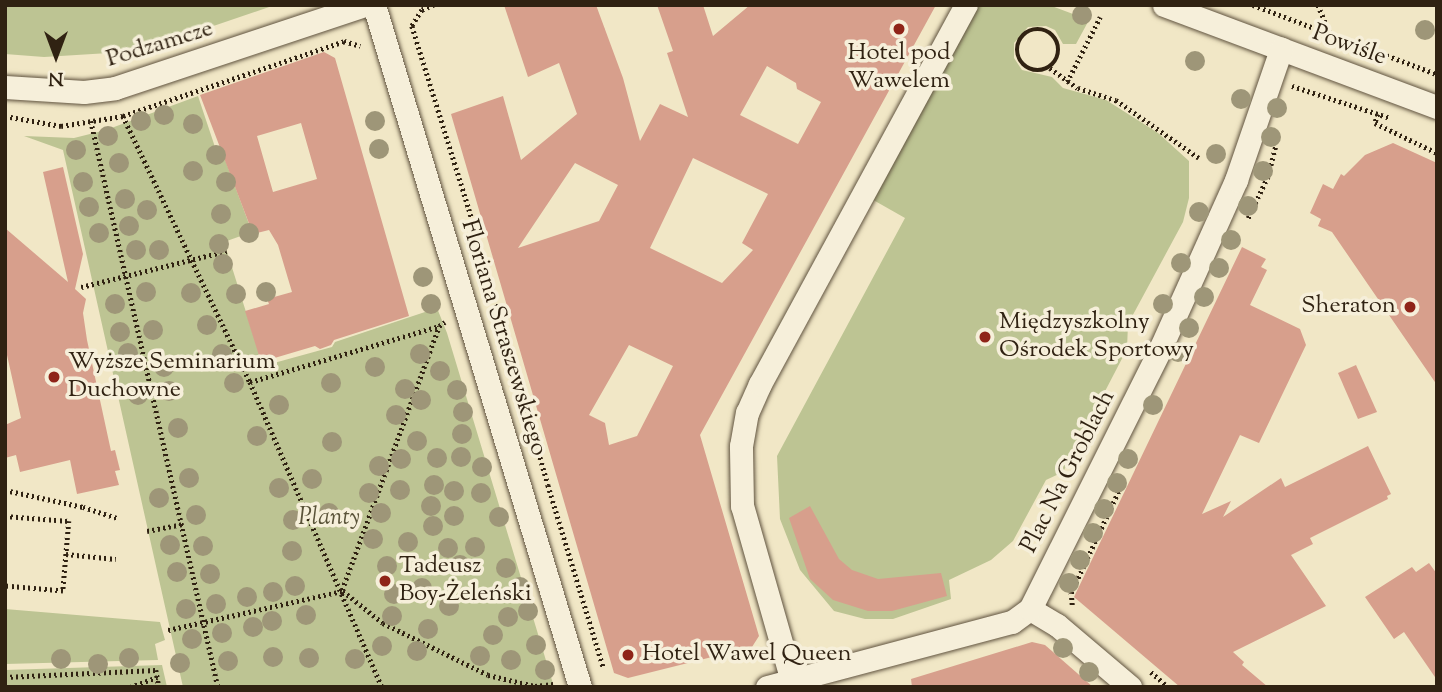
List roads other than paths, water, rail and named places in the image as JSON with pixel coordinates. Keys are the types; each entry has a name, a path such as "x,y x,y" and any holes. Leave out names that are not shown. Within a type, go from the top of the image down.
{"street":[{"name":"Podzamcze","path":"5,87 84,92 115,88 364,5"},
{"name":"Floriana Straszewskiego","path":"374,5 579,682"},
{"path":"792,681 742,506 741,446 747,413 760,384 966,5"},
{"name":"Powiśle","path":"1164,5 1437,107"},
{"name":"Plac Na Groblach","path":"1030,609 1177,311 1236,180 1281,49"},
{"path":"767,687 1012,622 1030,609 1057,625 1129,687"}],"place":[{"name":"Hotel pod Wawelem","path":"899,29"},
{"name":"Sheraton","path":"1410,307"},
{"name":"Międzyszkolny Ośrodek Sportowy","path":"985,337"},
{"name":"Wyższe Seminarium Duchowne","path":"54,377"},
{"name":"Tadeusz Boy-Żeleński","path":"385,581"},
{"name":"Hotel Wawel Queen","path":"628,655"}],"park label":[{"name":"Planty","path":"329,519"}]}
